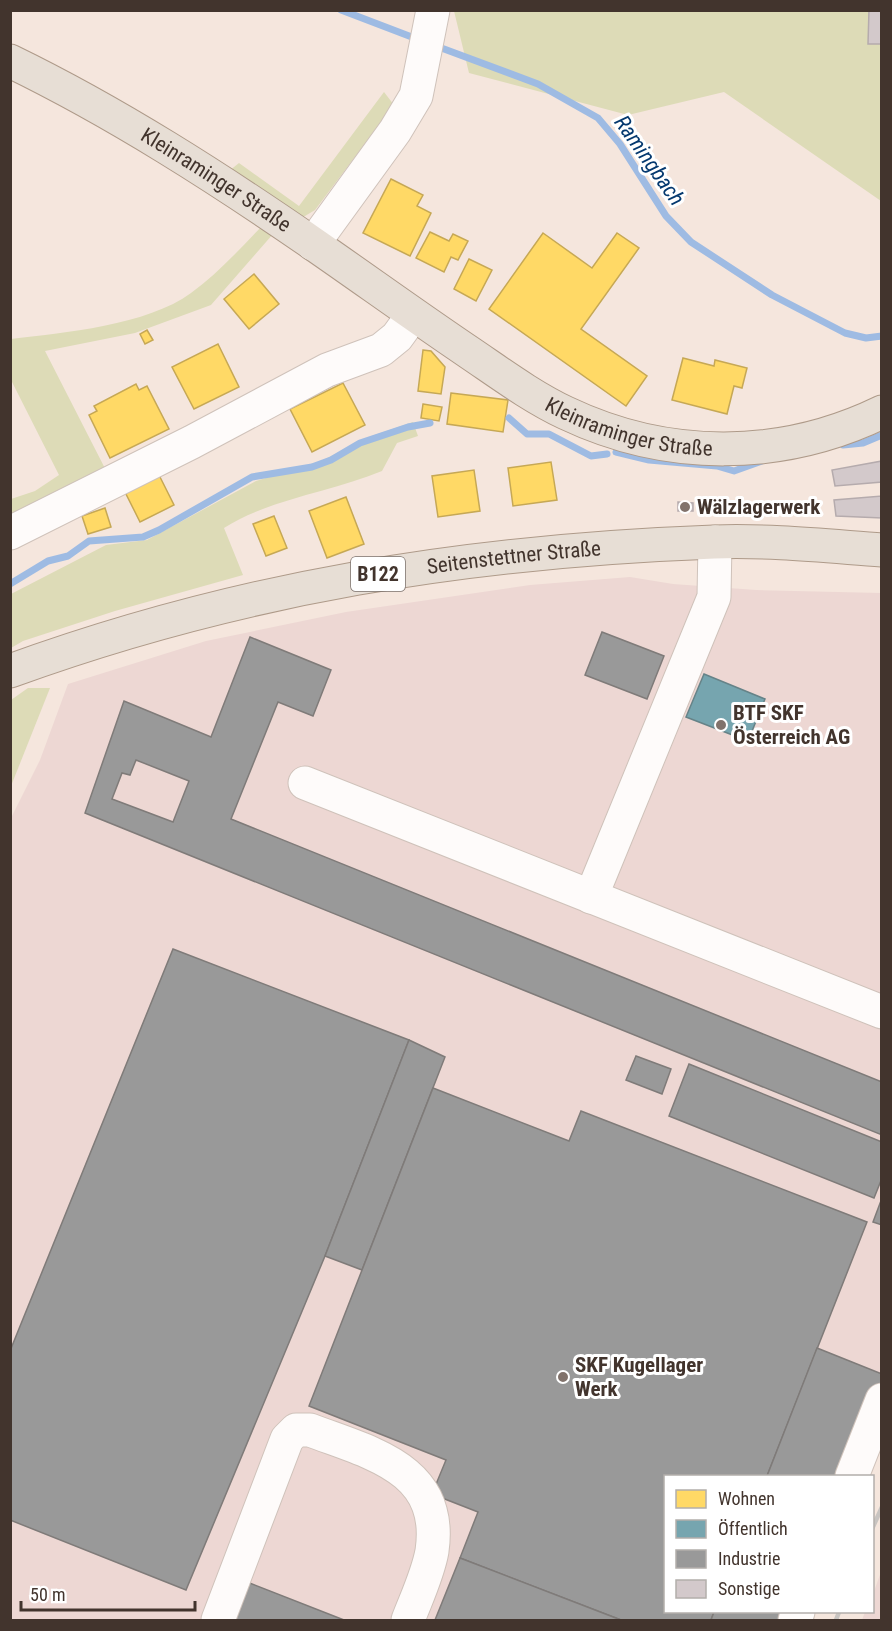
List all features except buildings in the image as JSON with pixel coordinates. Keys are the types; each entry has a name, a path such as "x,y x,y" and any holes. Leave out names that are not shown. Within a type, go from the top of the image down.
{"main road":[{"name":"Kleinraminger Straße","path":"10,61 124,122 313,244 413,315 539,399 596,426 645,440 709,450 755,448 807,439 876,415"},
{"name":"Seitenstettner Straße","path":"10,671 171,618 322,583 490,558 584,549 715,542 882,550"},
{"name":"Seitenstettner Straße","path":"10,686 49,657"}],"street":[{"path":"313,244 399,126 416,96 433,10"},
{"path":"10,533 192,442 327,370 381,350 397,337 413,315"},
{"path":"591,897 714,597 715,542"},
{"path":"304,783 882,1012"},
{"path":"852,1475 882,1400"},
{"path":"218,1620 287,1439 296,1430 310,1430 390,1460 416,1481 429,1506 433,1531 432,1553 408,1620"}],"shaded area":[{"path":"454,11 881,11 881,201 724,92 628,115 469,73"},
{"path":"384,92 394,105 315,210 300,219 229,171 239,163 299,206"},
{"path":"261,227 273,234 211,305 135,333 45,351 115,488 11,541 11,499 35,491 59,475 11,380 11,339 104,326 152,313 173,304 210,278"},
{"path":"413,422 418,436 397,443 382,471 261,510 224,528 243,575 115,611 23,641 11,648 11,594 106,545 147,540 256,481 321,461 372,436"},
{"path":"630,577 673,584 756,590 881,593 881,1423 862,1475 664,1475 664,1613 812,1613 808,1620 11,1620 10,820 40,760 68,684 206,641 346,612 530,585"},
{"path":"28,688 50,688 11,786 11,700"},
{"path":"881,1572 881,1620 862,1620 865,1613 874,1613 874,1591"}],"waterway":[{"name":"Ramingbach","path":"341,10 417,39"},
{"name":"Ramingbach","path":"436,46 538,84 598,118 620,144 666,216 691,242 772,295 845,333 866,338 882,336"},
{"path":"509,418 527,434 549,434 591,456 607,454"},
{"path":"10,584 48,561 68,556 89,541 143,537 159,530 252,477 312,467 331,460 360,443 408,427 430,423"},
{"path":"843,445 863,443 882,435"},
{"path":"616,452 649,460 717,466 734,471 762,461"}],"railway":[{"path":"874,1525 882,1507"},
{"path":"836,1620 839,1613"}],"place":[{"name":"Wälzlagerwerk","path":"685,507"},
{"name":"BTF SKF Österreich AG","path":"721,725"},
{"name":"SKF Kugellager Werk","path":"563,1377"}]}
